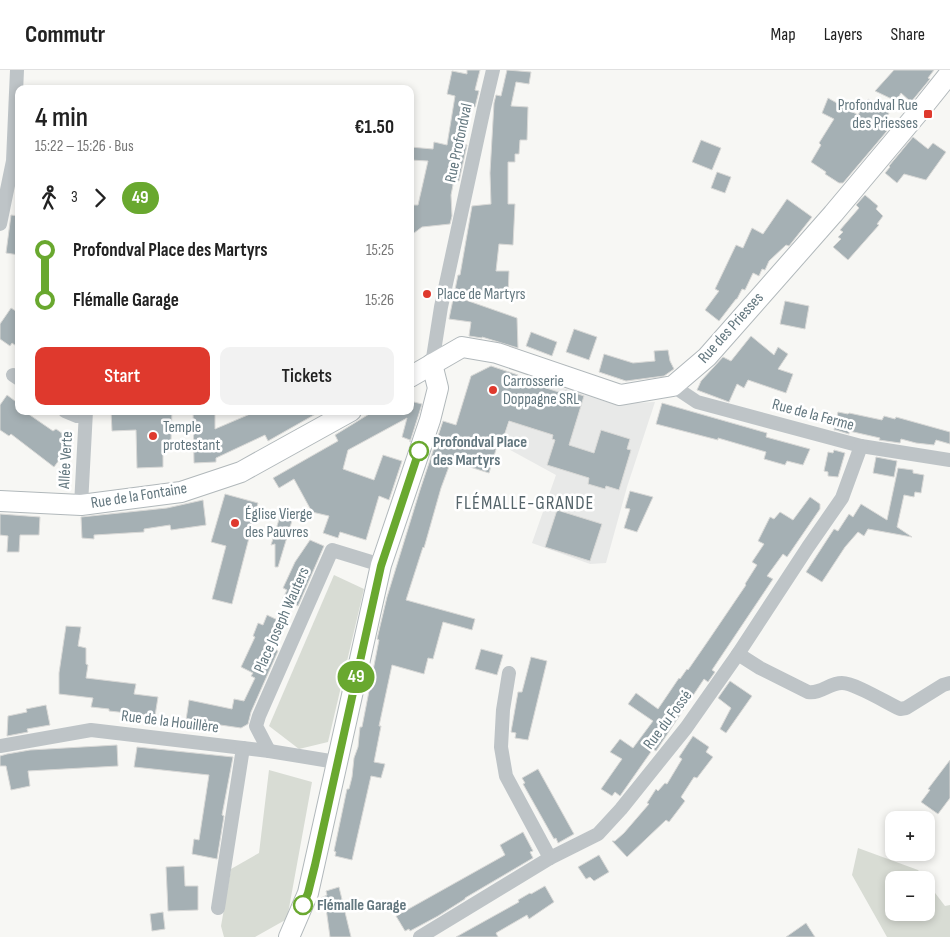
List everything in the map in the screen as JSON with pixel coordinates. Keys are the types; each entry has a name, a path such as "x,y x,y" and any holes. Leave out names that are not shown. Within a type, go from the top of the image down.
{"street":[{"path":"17,70 17,85"},
{"name":"Rue Profondval","path":"432,364 441,307 494,70"},
{"name":"Rue des Priesses","path":"432,364 462,347 497,353 620,395 672,386 707,357 833,214 950,73"},
{"path":"0,224 14,161 15,131"},
{"path":"289,937 308,893 381,566 430,420 438,388 432,364 414,375"},
{"name":"Rue de la Ferme","path":"672,386 697,402 861,446 950,460"},
{"name":"Allée Verte","path":"81,505 86,415"},
{"name":"Rue de la Fontaine","path":"0,501 81,505 181,492 241,472 344,415"},
{"name":"Rue du Fossé","path":"420,937 550,858 598,834 621,809 686,728 842,498 861,446"},
{"name":"Place Joseph Wauters","path":"269,750 256,726 259,716 332,550 381,566"},
{"path":"738,654 760,668 808,692 815,693 834,685 845,683 900,709 906,708 943,684 950,683"},
{"path":"509,673 503,710 501,747 506,776 550,858"},
{"name":"Rue de la Houillère","path":"0,746 91,730 269,750 336,762"},
{"path":"218,908 243,748"}],"shaded area":[{"path":"526,376 613,404 655,402 627,487 606,563 590,564 532,543 556,475 501,445"},
{"path":"334,575 364,589 328,742 299,749 269,726"},
{"path":"269,770 312,782 287,919 255,937 224,937 221,926 231,869 259,853"},
{"path":"858,848 885,858 885,861 893,861 918,870 885,871 885,921 935,921 935,893 945,906 950,905 950,937 887,937 852,875"}],"building":[{"path":"467,70 480,70 475,90 479,91 475,107 471,106 462,144 467,145 459,181 454,180 451,195 452,216 450,224 422,227 414,233 414,205 418,205 428,161 414,160 414,147 433,149 434,142 447,145 455,96 447,94 452,71 467,74"},
{"path":"507,70 531,72 529,84 516,82 511,106 528,107 527,140 520,140 519,154 515,154 515,162 508,162 508,204 515,204 513,245 499,244 496,271 509,271 508,297 457,297 517,318 518,348 482,337 469,336 471,322 449,319 458,275 460,275 472,206 491,204 490,173 494,103 496,95 501,96"},
{"path":"894,70 934,70 928,78 930,79 911,102 901,93 896,101 875,91"},
{"path":"828,98 858,115 868,99 889,113 881,128 887,131 843,183 839,183 825,174 826,172 811,162 821,145 819,143 834,119 822,113"},
{"path":"913,137 928,149 933,143 946,152 926,180 904,174 897,183 885,173"},
{"path":"701,140 721,148 712,170 692,162"},
{"path":"717,172 731,177 725,193 711,188"},
{"path":"865,195 878,206 876,209 883,216 877,224 879,225 848,260 833,247 841,239 838,237 843,232 840,230 859,208 856,205"},
{"path":"787,199 812,217 789,246 786,245 769,261 765,270 762,269 759,276 753,273 745,290 742,289 737,299 719,321 705,310 719,291 715,289 736,245 743,248 752,228 763,234"},
{"path":"11,215 15,216 15,254 6,253"},
{"path":"785,301 809,306 805,329 780,324"},
{"path":"11,308 15,310 15,345 12,343 10,346 0,339 0,324"},
{"path":"574,329 597,337 589,360 566,352"},
{"path":"531,332 557,342 552,356 526,346"},
{"path":"751,336 774,355 778,347 788,354 778,369 793,374 786,393 748,380 744,388 737,384 729,402 697,390 701,381 723,357 731,361"},
{"path":"668,350 674,369 664,376 626,381 599,372 604,354 633,363 655,361 654,351"},
{"path":"491,366 518,375 518,379 565,394 566,390 584,396 569,445 594,453 601,430 630,439 627,449 631,450 619,490 606,486 605,489 588,484 589,478 547,465 555,440 552,439 553,435 509,421 504,436 500,436 489,473 451,461 406,600 475,619 472,630 443,622 433,659 428,658 424,674 392,665 379,726 381,726 374,762 385,764 381,778 371,776 352,860 335,856 336,852 334,851 347,789 349,789 352,777 360,727 362,727 379,640 377,639 387,597 420,490 443,421 456,425 471,376"},
{"path":"7,395 15,401 15,415 30,415 53,431 56,429 73,441 54,467 11,434 9,436 0,430 0,405"},
{"path":"414,402 422,404 410,442 410,440 402,437 407,418 348,450 343,469 374,480 383,455 402,461 389,500 379,496 366,540 340,532 338,538 323,533 329,516 312,512 294,479 279,488 273,478 338,441 335,435 368,415 414,415"},
{"path":"662,403 767,433 766,437 810,449 803,465 787,461 785,465 764,459 766,452 718,438 718,440 656,424"},
{"path":"838,412 882,420 884,416 895,419 896,417 950,432 950,444 936,440 934,445 901,439 900,443 879,440 880,438 849,431 849,434 834,430"},
{"name":"Temple protestant","path":"111,415 172,415 171,440 163,442 163,467 137,468 136,430 112,431"},
{"path":"193,415 215,415 215,429 248,415 314,415 268,441 265,435 216,458 216,462 194,463"},
{"path":"834,450 845,453 838,477 828,476 828,472 824,471 828,452 833,453"},
{"path":"876,457 897,461 894,477 873,473"},
{"path":"898,468 913,470 913,473 924,475 921,493 915,492 914,497 904,495 897,527 912,537 868,529 864,536 858,532 845,547 822,582 806,572 834,529 838,531 849,514 853,517 861,504 887,520"},
{"path":"630,491 653,497 637,532 624,528 630,509 625,508"},
{"name":"Église Vierge des Pauvres","path":"225,494 258,503 232,604 212,599 226,546 211,542"},
{"path":"810,497 820,504 820,509 787,557 783,554 767,576 773,579 712,670 715,672 708,682 704,679 656,751 653,749 620,796 615,792 612,796 601,789 622,759 610,752 620,739 633,748 653,721 628,704 636,693 658,709 679,678 688,670 746,585 757,565 752,562 764,544 758,541 770,517 774,519 780,512 793,520"},
{"path":"203,500 206,525 171,530 170,525 144,529 144,532 94,535 94,539 82,538 81,517 167,508"},
{"path":"282,510 294,514 278,567 275,567 275,544 271,545"},
{"path":"557,510 602,524 590,561 545,547"},
{"path":"0,514 40,517 39,535 20,535 19,552 7,552 8,536 0,535"},
{"path":"310,540 324,546 298,606 283,598 287,590 283,588 295,562"},
{"path":"267,615 282,622 271,647 278,651 251,712 248,724 241,728 186,720 189,700 232,709 234,699 244,701 255,678 251,676 253,673 241,667 255,637 253,636 258,623 263,625"},
{"path":"66,626 81,627 78,646 86,648 86,664 88,665 86,678 136,684 134,694 158,697 155,716 91,707 93,698 59,694 59,673"},
{"path":"481,649 503,655 497,675 475,669"},
{"path":"531,657 547,661 528,740 515,738 516,733 511,732 518,692 522,692"},
{"path":"730,681 752,696 726,733 720,729 731,708 718,698"},
{"path":"46,705 50,725 27,729 28,732 7,736 8,716 27,712 26,709"},
{"path":"693,736 709,747 706,752 713,757 697,778 694,777 681,797 685,801 669,822 666,820 627,857 612,841 615,841 624,833 649,804 647,803 656,789 658,791 665,783 667,784 682,759 679,757"},
{"path":"117,745 118,766 28,771 30,786 11,790 6,766 0,766 0,756 7,754 30,750"},
{"path":"137,747 233,757 222,815 224,816 217,859 192,854 194,839 199,840 209,775 134,767"},
{"path":"950,760 950,798 938,814 921,802 930,790 928,789"},
{"path":"538,769 574,834 558,843 523,784 525,783 522,778"},
{"path":"523,832 533,851 530,852 533,858 438,916 410,931 409,929 405,931 396,916 505,855 500,845"},
{"path":"599,855 609,872 594,881 590,877 586,879 578,867"},
{"path":"184,866 185,886 198,886 198,910 168,911 166,867"},
{"path":"545,886 554,902 529,919 527,915 496,933 498,937 456,937 519,902 518,900 530,893"},
{"path":"339,887 351,937 330,937 326,908 323,908 321,898 327,895 326,891"},
{"path":"163,912 165,929 152,931 150,914"},
{"path":"806,923 815,937 786,937"}],"bus line":[{"name":"49","path":"303,905 315,865 336,762 381,566 419,451"}],"place":[{"name":"Profondval Rue des Priesses","path":"928,114"},
{"name":"Place de Martyrs","path":"427,294"},
{"name":"Carrosserie Doppagne SRL","path":"493,390"},
{"name":"Temple protestant","path":"153,436"},
{"name":"Profondval Place des Martyrs","path":"419,451"},
{"name":"Église Vierge des Pauvres","path":"235,523"},
{"name":"Flémalle Garage","path":"303,905"}],"district":[{"name":"FLÉMALLE-GRANDE","path":"525,503"}]}
